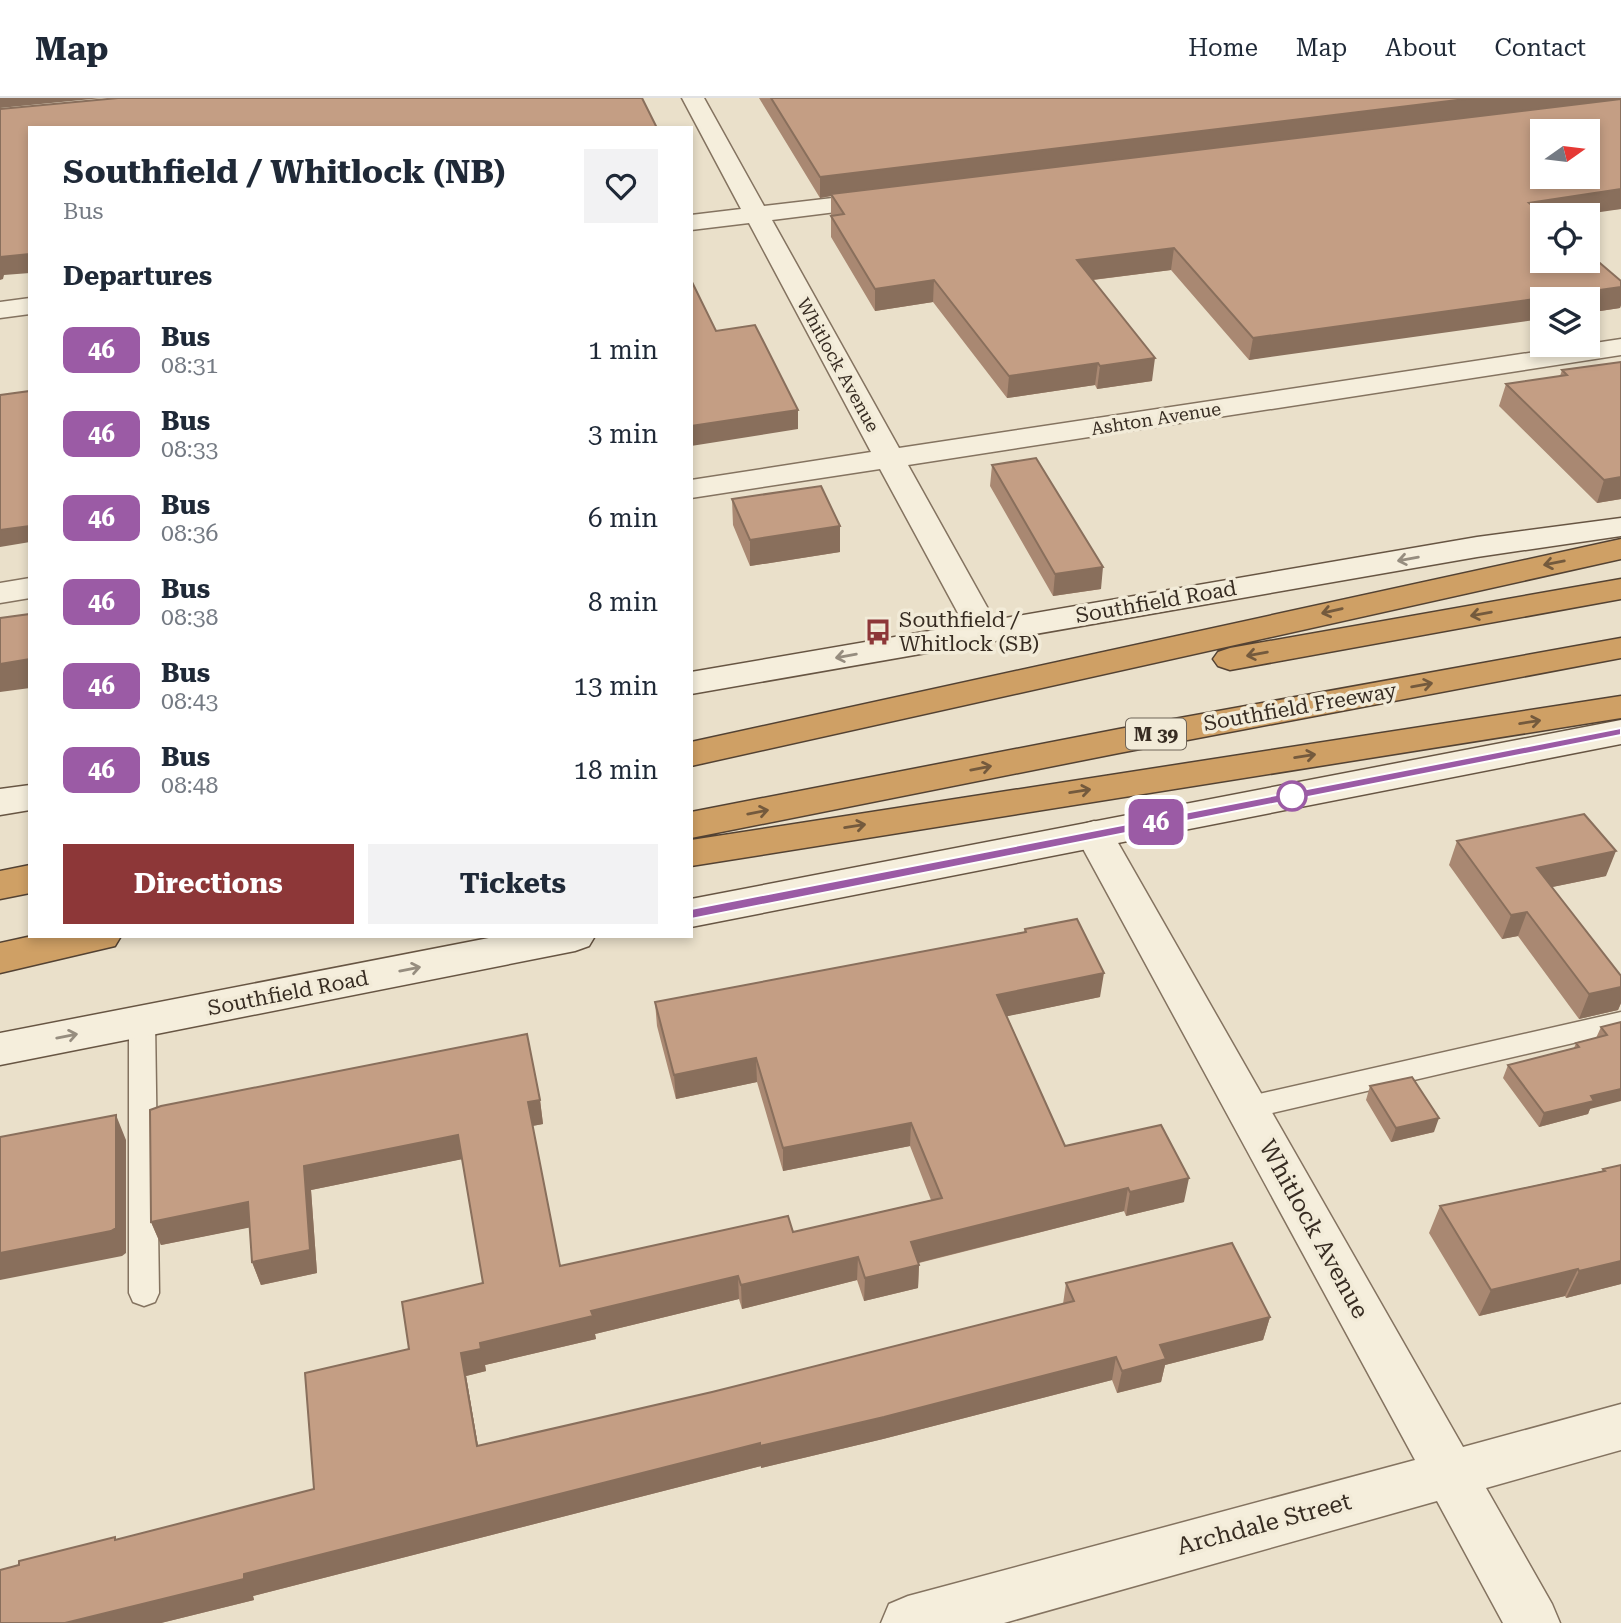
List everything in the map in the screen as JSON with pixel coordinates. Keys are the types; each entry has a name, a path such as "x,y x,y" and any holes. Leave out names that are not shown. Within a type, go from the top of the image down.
{"highway":[{"path":"693,754 1621,549"},
{"path":"693,754 1621,589"},
{"name":"Southfield Freeway","path":"693,825 1119,741 1621,648"},
{"path":"693,853 1621,706"},
{"path":"0,885 28,879"},
{"path":"0,958 92,938"}],"street":[{"name":"Whitlock Avenue","path":"693,98 984,632"},
{"path":"693,223 905,196"},
{"path":"0,310 28,306"},
{"name":"Ashton Avenue","path":"693,489 1621,347"},
{"name":"Southfield Road","path":"693,682 1477,547 1621,527"},
{"path":"0,593 28,589"},
{"path":"693,914 1621,732"},
{"path":"0,802 28,797"},
{"name":"Whitlock Avenue","path":"1094,834 1533,1623"},
{"name":"Southfield Road","path":"0,1049 565,938"},
{"name":"Archdale Street","path":"908,1623 1621,1427"}],"lane":[{"path":"142,1021 144,1293"},
{"path":"1246,1108 1621,1022"}],"building":[{"path":"118,98 642,98 656,126 28,126 28,254 0,257 0,109"},
{"path":"771,98 1474,98 820,177"},
{"path":"1621,99 1621,189 1529,203 1530,273 1600,273 1600,263 1621,281 1621,287 1600,290 1600,287 1530,287 1530,300 1253,338 1174,248 1077,260 1155,358 1009,376 934,280 875,289 831,216 844,214 831,194"},
{"path":"693,284 716,331 755,325 798,410 693,426"},
{"path":"1621,362 1621,477 1604,480 1506,384 1567,375 1562,370"},
{"path":"28,391 28,526 0,530 0,395"},
{"path":"1036,458 1103,567 1055,574 992,465"},
{"path":"821,486 840,526 750,540 732,499"},
{"path":"28,614 28,659 0,664 0,618"},
{"path":"1584,814 1616,851 1537,868 1621,976 1621,987 1589,994 1527,912 1511,915 1457,841"},
{"path":"1077,919 1104,973 997,995 1065,1146 1161,1125 1189,1178 1130,1192 1128,1188 911,1242 919,1265 865,1278 858,1257 741,1285 738,1276 591,1311 593,1316 480,1343 481,1349 461,1353 477,1446 712,1392 1074,1301 1066,1283 1232,1243 1270,1317 1160,1345 1166,1359 1122,1371 1116,1357 884,1417 760,1446 760,1443 244,1574 244,1579 65,1623 0,1623 0,1570 19,1565 19,1561 115,1537 115,1540 314,1489 305,1373 409,1349 402,1302 483,1283 458,1135 304,1166 310,1250 252,1262 248,1202 151,1222 150,1110 527,1034 540,1100 528,1102 560,1266 788,1216 793,1232 942,1198 911,1123 783,1148 756,1058 674,1075 655,1002 1026,932 1025,929"},
{"path":"1621,1022 1621,1089 1591,1096 1594,1101 1544,1113 1508,1065 1579,1047 1576,1043 1607,1035 1601,1027"},
{"path":"1412,1077 1439,1118 1396,1128 1370,1086"},
{"path":"116,1115 116,1228 0,1253 0,1137"},
{"path":"1621,1165 1621,1261 1579,1271 1578,1269 1491,1290 1440,1206 1605,1171 1603,1169"}],"bus line":[{"name":"46","path":"693,914 1621,732"}],"place":[{"name":"Southfield / Whitlock (SB)","path":"878,632"}]}
